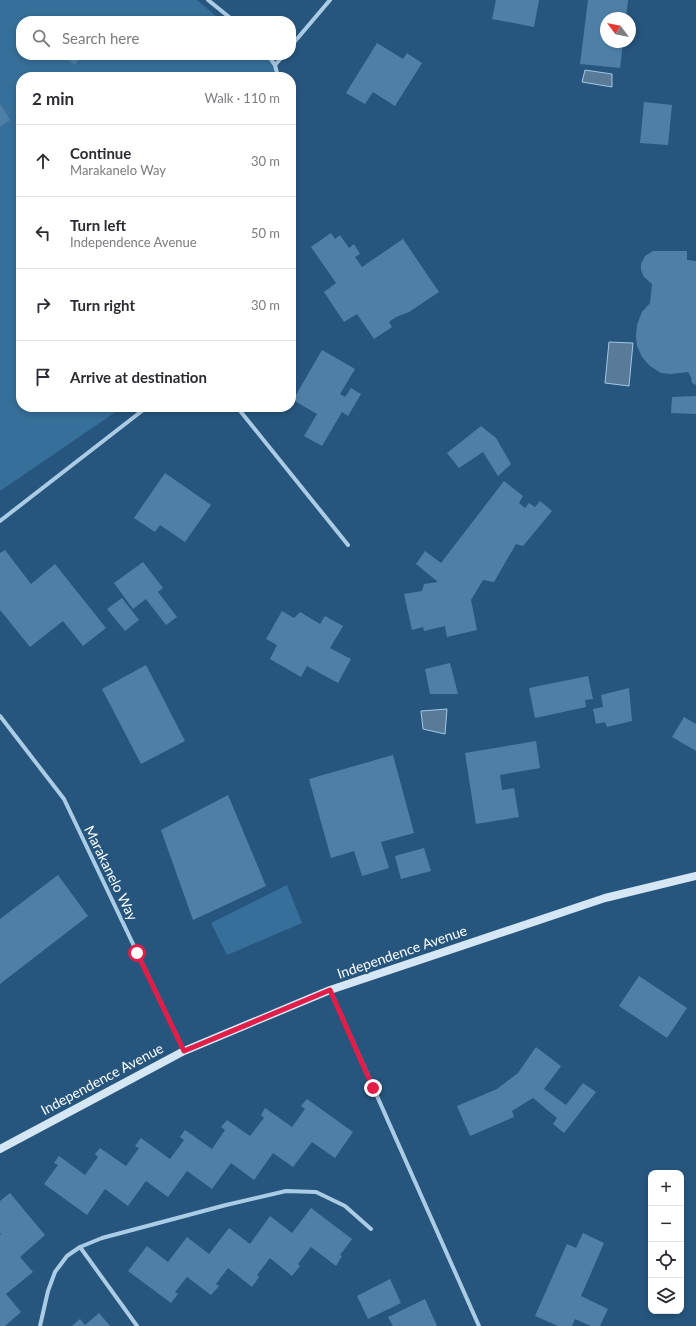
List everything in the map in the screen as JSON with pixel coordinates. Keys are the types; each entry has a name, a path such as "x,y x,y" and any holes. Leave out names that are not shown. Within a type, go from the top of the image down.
{"street":[{"path":"208,0 228,16"},
{"path":"296,40 330,0"},
{"path":"272,60 275,65 277,72"},
{"path":"275,65 280,60"},
{"path":"0,521 141,412"},
{"path":"241,412 348,545"},
{"name":"Marakanelo Way","path":"0,716 64,799 184,1051"},
{"name":"Independence Avenue","path":"0,1149 184,1051 330,990 605,898 696,876"},
{"path":"330,990 478,1326"},
{"path":"40,1326 54,1272 66,1256 80,1247 102,1238 226,1205 286,1191 316,1192 345,1206 371,1228"},
{"path":"80,1247 137,1326"}],"shaded area":[{"path":"0,0 197,0 216,16 16,16 16,60 269,60 275,65 275,72 16,72 16,412 116,412 0,491"},
{"path":"585,70 612,74 612,87 582,82"},
{"path":"609,342 633,343 629,386 605,383"},
{"path":"447,709 445,734 423,729 421,711"},
{"path":"287,885 302,923 227,955 211,923"}],"building":[{"path":"496,0 539,0 534,27 492,19"},
{"path":"588,0 628,0 627,12 600,12 600,48 622,48 620,68 580,64"},
{"path":"377,43 403,59 407,53 422,63 395,106 373,92 365,104 346,93"},
{"path":"68,60 78,60 75,65"},
{"path":"644,102 672,105 668,145 640,143"},
{"path":"1,105 10,120 0,127 0,106"},
{"path":"331,233 335,239 340,235 349,248 354,244 360,254 355,257 362,267 403,239 439,292 409,312 396,317 389,322 392,327 374,339 357,314 344,322 324,292 336,283 311,247"},
{"path":"653,251 687,251 687,260 696,261 696,385 692,383 688,372 671,374 661,373 650,366 642,357 637,346 637,325 642,312 650,303 652,284 644,277 641,270 641,264 645,256"},
{"path":"322,350 355,369 340,394 345,397 351,388 361,394 348,416 342,412 322,446 304,436 317,414 296,402 296,395"},
{"path":"696,396 696,414 671,413 672,397"},
{"path":"481,426 496,438 511,464 498,476 483,452 459,468 447,453"},
{"path":"165,473 211,505 185,542 160,525 155,532 134,518"},
{"path":"504,481 523,496 519,503 525,508 529,503 535,507 540,501 552,511 523,546 516,544 494,582 483,580 471,600 477,630 447,637 445,626 424,631 423,627 412,630 404,594 422,591 424,584 438,582 416,564 425,551 441,563"},
{"path":"5,550 31,584 55,564 106,628 83,646 63,621 30,647 0,610 0,553"},
{"path":"143,562 163,588 158,592 177,617 166,625 146,599 133,609 114,583"},
{"path":"122,598 139,620 125,631 107,609"},
{"path":"282,611 294,618 300,612 320,624 325,616 343,626 330,648 351,659 338,683 307,666 301,677 270,659 277,645 266,639"},
{"path":"450,663 458,694 430,694 425,669"},
{"path":"146,665 185,741 141,764 102,689"},
{"path":"588,676 593,699 585,700 586,707 535,718 529,688"},
{"path":"629,688 632,721 607,727 605,722 596,724 593,709 603,707 601,695"},
{"path":"684,717 696,724 696,751 672,737"},
{"path":"536,741 540,768 500,775 502,790 514,788 519,817 476,824 465,753"},
{"path":"393,755 414,833 381,842 389,868 362,876 354,851 331,858 309,779"},
{"path":"228,795 266,886 193,920 161,830"},
{"path":"424,848 431,871 401,879 395,856"},
{"path":"58,875 88,916 0,984 0,919"},
{"path":"639,976 687,1008 667,1038 619,1006"},
{"path":"536,1047 561,1066 544,1089 566,1105 583,1083 596,1092 564,1133 553,1124 557,1118 533,1098 512,1111 514,1117 470,1136 457,1106 497,1089 518,1073"},
{"path":"307,1099 353,1132 335,1158 312,1142 293,1167 273,1153 254,1180 231,1163 212,1189 187,1171 168,1197 146,1181 128,1206 105,1189 87,1215 44,1184 58,1165 54,1163 59,1156 85,1175 98,1157 95,1154 100,1148 126,1166 139,1148 135,1146 141,1138 170,1159 184,1140 180,1137 185,1130 212,1149 225,1130 221,1127 227,1120 250,1136 264,1118 261,1115 265,1108 292,1127 305,1109 301,1106"},
{"path":"10,1193 45,1235 20,1257 33,1272 6,1294 21,1312 5,1326 0,1326 0,1201"},
{"path":"311,1208 352,1239 340,1255 342,1256 336,1266 311,1247 298,1264 300,1266 292,1276 270,1258 257,1275 259,1277 252,1287 228,1268 216,1284 219,1286 211,1295 187,1277 175,1292 178,1294 171,1303 128,1271 147,1246 168,1262 187,1237 209,1254 229,1228 250,1244 270,1216 292,1233"},
{"path":"583,1233 604,1243 581,1296 608,1309 600,1326 591,1326 575,1319 572,1326 558,1326 535,1316 567,1244 576,1248"},
{"path":"390,1279 401,1303 368,1319 357,1296"},
{"path":"425,1299 437,1326 393,1326 388,1317"},
{"path":"99,1313 110,1326 72,1326 80,1319 85,1325"}],"route":[{"path":"137,953 184,1051 330,990 373,1088"}]}
